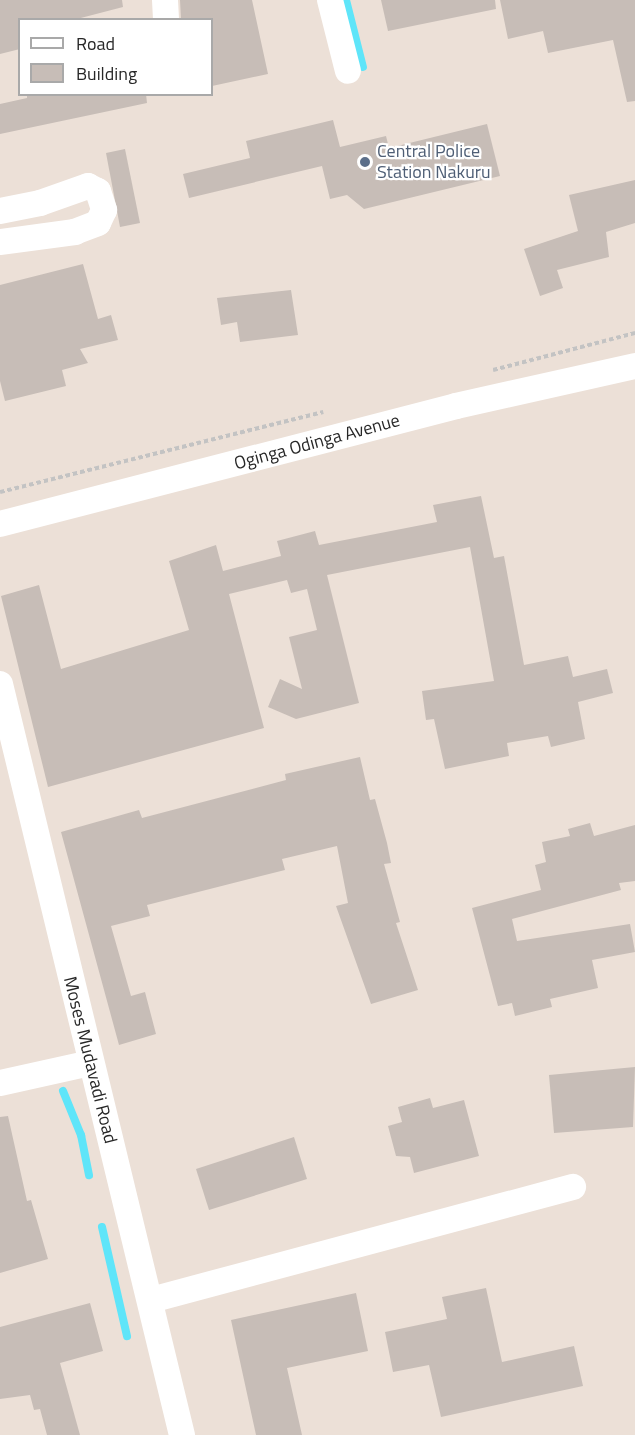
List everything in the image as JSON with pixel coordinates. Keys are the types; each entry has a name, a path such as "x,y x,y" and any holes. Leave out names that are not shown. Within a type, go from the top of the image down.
{"street":[{"path":"165,0 166,18"},
{"path":"330,0 348,71"},
{"path":"0,211 40,203 88,186 103,198 104,210 98,223 75,232 0,242"},
{"name":"Oginga Odinga Avenue","path":"0,524 456,406 635,366"},
{"name":"Moses Mudavadi Road","path":"0,684 182,1435"},
{"path":"0,1083 90,1063"},
{"path":"151,1300 573,1187"}],"path":[{"path":"491,371 635,333"},
{"path":"0,492 328,411"}],"building":[{"path":"0,0 122,0 123,7 81,18 18,18 18,50 0,54"},
{"path":"180,0 252,0 268,74 213,86 213,18 181,18"},
{"path":"381,0 495,0 496,9 388,31"},
{"path":"500,0 635,0 635,101 627,102 613,40 548,53 543,31 508,39"},
{"path":"27,96 146,96 147,103 0,134 0,104 27,98"},
{"name":"Central Police Station Nakuru","path":"333,120 340,147 386,136 389,148 487,124 500,176 364,209 347,195 330,199 322,166 189,198 183,174 250,158 246,141"},
{"path":"125,149 140,223 120,227 106,153"},
{"path":"635,180 635,223 606,232 609,257 557,270 563,288 540,296 524,249 578,231 569,195"},
{"path":"83,264 98,319 111,315 118,340 80,349 88,363 62,370 66,386 5,401 0,381 0,285"},
{"path":"291,290 298,335 240,342 237,322 221,325 217,298"},
{"path":"481,496 494,558 504,556 524,665 568,656 573,677 607,669 613,693 578,702 585,739 551,747 548,736 507,743 509,756 445,769 434,719 426,720 422,691 494,681 470,547 327,575 359,703 296,719 268,707 280,679 302,689 289,637 317,630 307,589 291,593 287,580 229,594 264,728 48,787 1,596 39,585 61,669 189,630 169,561 216,545 223,571 281,556 277,541 315,531 319,545 437,522 433,505"},
{"path":"360,757 370,800 375,799 387,843 391,863 384,864 400,922 396,923 418,990 371,1004 336,906 348,903 337,846 282,859 285,870 147,905 150,916 111,926 131,996 145,992 156,1034 119,1045 61,832 139,810 142,818 286,780 285,774"},
{"path":"590,823 594,836 635,825 635,881 619,883 621,890 512,919 517,941 630,924 635,952 592,960 598,988 550,999 552,1007 515,1016 512,1003 498,1006 472,908 541,890 535,865 546,862 542,842 570,836 568,829"},
{"path":"635,1067 633,1127 554,1133 549,1075"},
{"path":"430,1098 433,1108 464,1100 479,1156 414,1173 410,1157 396,1156 388,1126 402,1122 398,1107"},
{"path":"8,1116 27,1201 31,1200 48,1259 0,1273 0,1117"},
{"path":"294,1137 307,1179 209,1210 196,1169"},
{"path":"486,1288 502,1362 574,1346 583,1386 441,1417 429,1365 393,1372 385,1332 447,1319 442,1297"},
{"path":"356,1293 368,1351 287,1368 302,1435 256,1435 231,1320"},
{"path":"90,1303 103,1351 60,1363 80,1435 47,1435 40,1409 34,1410 30,1395 0,1399 0,1327"}],"waterway":[{"path":"346,0 363,67"},
{"path":"63,1091 81,1135 89,1175"},
{"path":"102,1227 127,1336"}],"place":[{"name":"Central Police Station Nakuru","path":"365,162"}]}
